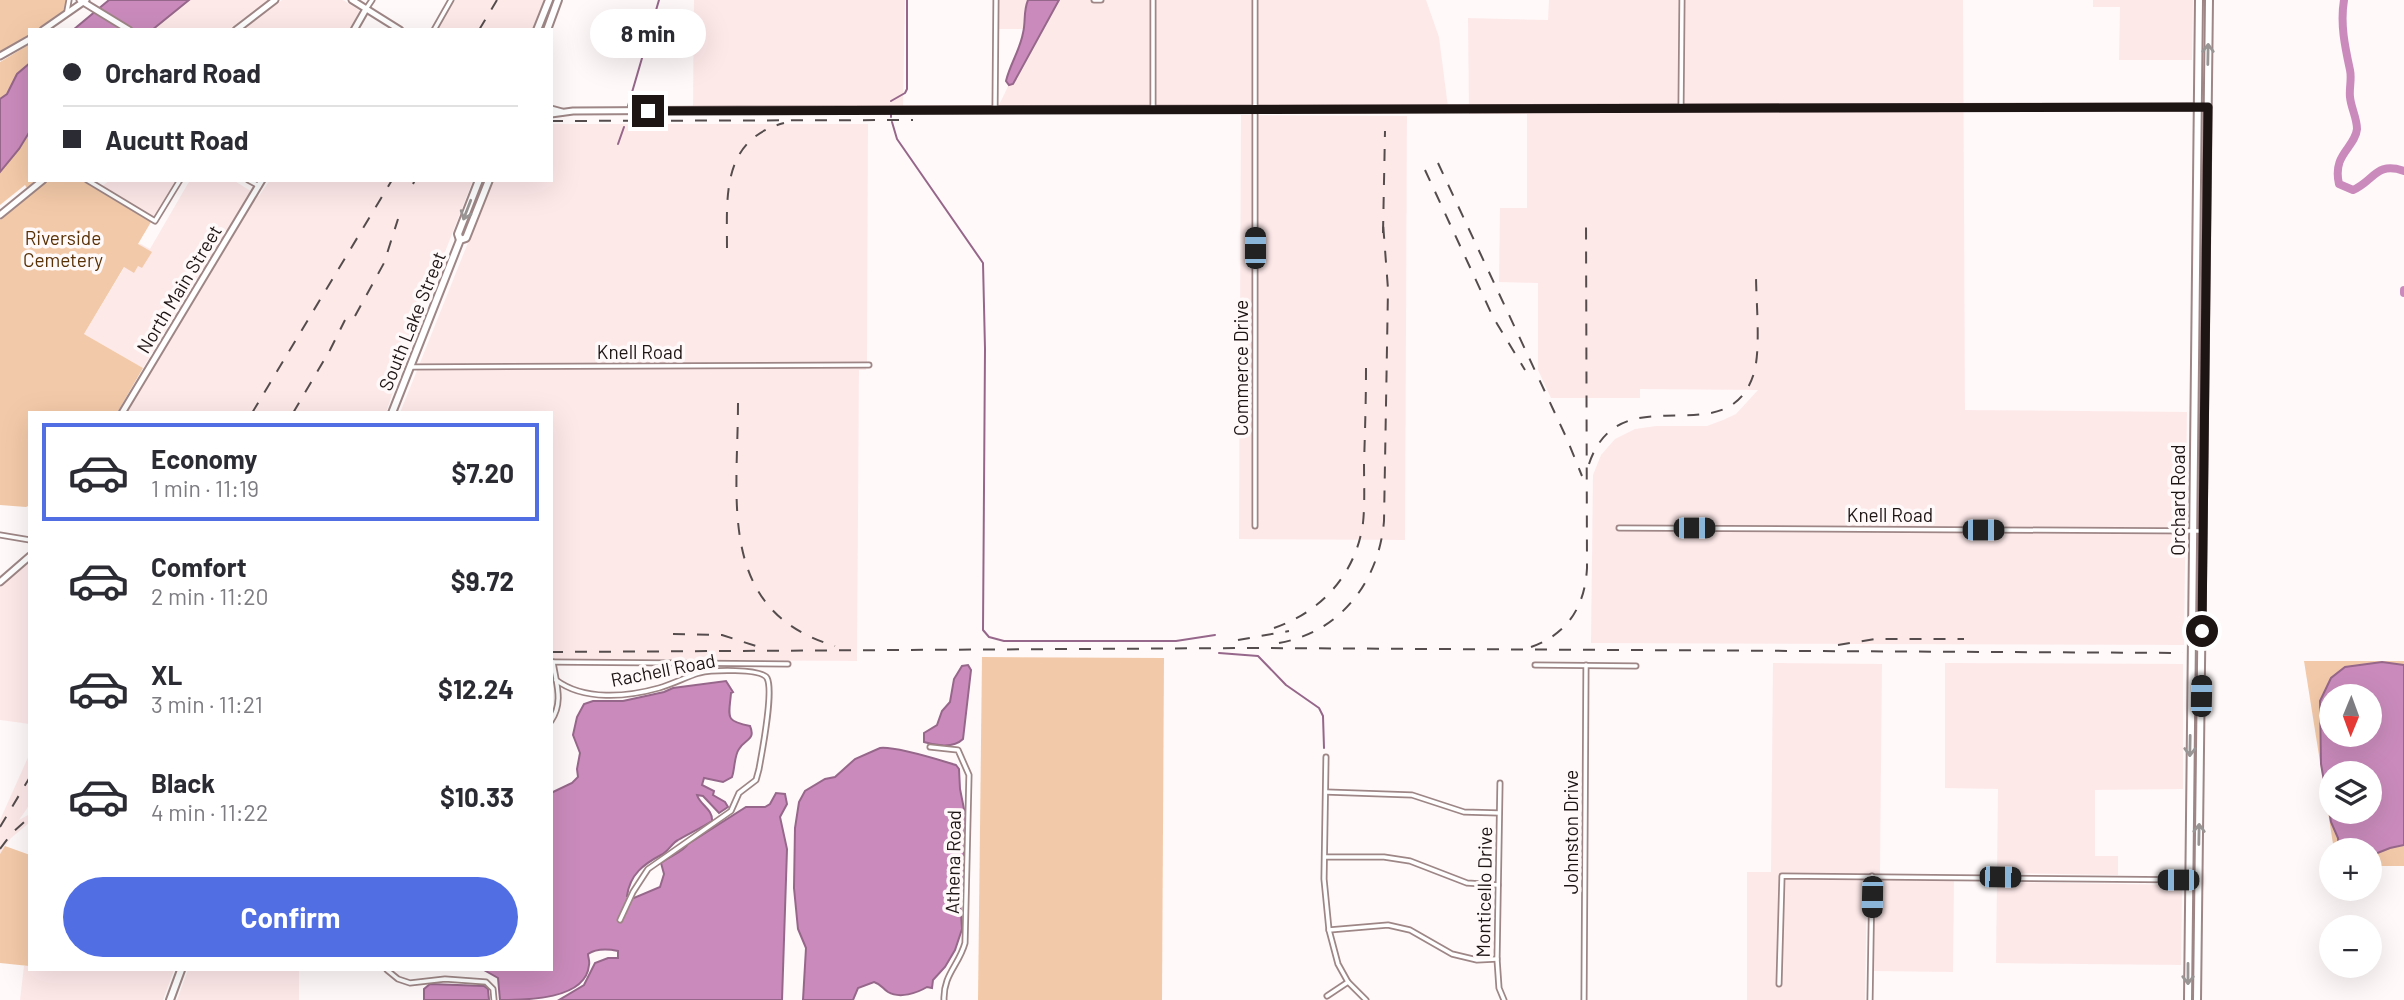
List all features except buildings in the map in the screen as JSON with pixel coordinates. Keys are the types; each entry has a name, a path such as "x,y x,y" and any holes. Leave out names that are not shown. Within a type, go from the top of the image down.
{"main road":[{"path":"538,28 550,0"},
{"path":"548,28 558,0"},
{"name":"Orchard Road","path":"2188,1000 2199,0"},
{"name":"Orchard Road","path":"2197,1000 2209,0"},
{"name":"South Lake Street","path":"393,411 460,240 458,234 478,182"},
{"name":"South Lake Street","path":"460,240 466,237 488,182"},
{"path":"170,1000 181,971"}],"street":[{"path":"64,16 69,8 69,0"},
{"path":"239,28 275,0"},
{"path":"352,0 397,28"},
{"path":"355,28 372,0"},
{"path":"434,28 451,0"},
{"path":"995,110 996,0"},
{"path":"1094,0 1101,0"},
{"path":"1153,0 1153,110"},
{"name":"Commerce Drive","path":"1255,0 1255,526"},
{"path":"1681,109 1682,0"},
{"path":"46,28 84,1 126,28"},
{"path":"0,56 28,39"},
{"path":"553,111 2208,107"},
{"path":"0,215 41,182"},
{"path":"90,182 155,221 179,182"},
{"name":"North Main Street","path":"123,411 260,183"},
{"name":"Knell Road","path":"410,367 869,365"},
{"name":"Knell Road","path":"1619,528 2203,531"},
{"path":"0,535 28,540"},
{"path":"0,582 28,558"},
{"path":"553,662 788,664"},
{"path":"1535,665 1636,666"},
{"name":"Johnston Drive","path":"1584,1000 1587,665"},
{"path":"553,666 559,701 553,716"},
{"name":"Rachell Road","path":"556,680 565,687 580,692 605,695 657,689 704,672 757,672 766,677 768,683 769,696 760,769 756,780 739,793 727,814 648,869 620,920"},
{"name":"Athena Road","path":"930,747 958,750 969,775 965,943 945,981 944,1000"},
{"path":"1326,757 1325,857 1329,930 1334,955 1348,982 1366,1000"},
{"name":"Monticello Drive","path":"1500,783 1497,959 1499,988 1504,1000"},
{"path":"1325,792 1412,795 1464,812 1499,813"},
{"path":"1325,857 1384,857 1410,861 1467,883 1498,885"},
{"path":"1779,984 1783,876 2199,880"},
{"path":"1870,1000 1872,876"},
{"path":"1329,930 1388,925 1410,930 1452,954 1477,960 1497,959"},
{"path":"388,971 398,979 410,983 445,979 486,982 494,989 494,1000"},
{"path":"1327,996 1348,982"}],"shaded area":[{"path":"109,0 189,0 154,28 75,28"},
{"path":"189,0 269,0 234,28 154,28"},
{"path":"282,0 343,0 359,10 350,28 244,28"},
{"path":"455,0 544,0 533,28 437,28"},
{"path":"694,0 905,0 903,106 693,108"},
{"path":"999,0 1030,0 1023,29 999,29"},
{"path":"1028,0 1059,0 1013,84 1009,85 1006,81 1022,39"},
{"path":"1054,0 1426,0 1439,37 1448,107 998,107 1033,35"},
{"path":"1549,0 1963,0 1965,410 2187,412 2184,645 1591,643 1593,475 1601,455 1615,439 1635,429 1656,426 1707,426 1723,420 1736,414 1758,390 1640,389 1640,398 1551,398 1538,370 1538,283 1499,282 1500,208 1527,208 1527,114 1469,114 1468,18 1548,20"},
{"path":"2093,0 2193,0 2192,60 2119,60 2120,7 2093,7"},
{"path":"28,65 28,134 0,172 0,99 7,94 17,74"},
{"path":"1241,115 1407,116 1405,540 1239,539"},
{"path":"553,124 868,124 867,362 866,370 859,370 857,661 553,659 553,411 401,411 492,182 553,182"},
{"path":"107,182 178,182 155,219 101,187"},
{"path":"189,182 236,182 259,196 269,182 472,182 405,355 387,411 125,411 185,299 143,368 84,334 139,243 150,249"},
{"path":"28,564 28,724 0,720 0,587"},
{"path":"2382,662 2404,665 2404,845 2382,851 2382,838 2338,838 2332,824 2382,824 2382,761 2321,761 2321,747 2382,747 2382,684 2328,684 2331,678 2345,667"},
{"path":"1773,663 1882,664 1880,874 1867,874 1865,1000 1747,1000 1747,872 1771,872"},
{"path":"1945,663 2183,664 2183,789 2095,790 2095,856 2118,856 2118,875 1997,873 1998,789 1945,788"},
{"path":"968,665 971,670 963,739 955,744 945,745 924,742 924,733 937,725 942,711 950,702 954,679 962,666"},
{"path":"726,681 733,692 730,717 750,726 752,734 737,752 732,777 723,782 704,778 702,785 714,791 713,795 728,807 719,813 703,796 697,795 710,813 712,821 676,841 663,854 644,866 631,882 627,896 634,898 660,887 664,874 661,863 688,844 746,807 765,807 776,793 785,794 787,804 780,817 787,849 782,1000 559,1000 584,985 595,963 608,958 618,958 618,951 606,949 588,954 589,964 585,977 566,991 539,998 500,1000 498,978 486,971 553,971 553,792 578,777 580,753 573,735 577,717 584,704 593,701 623,701 673,688"},
{"path":"880,748 918,754 956,765 959,769 967,824 960,899 962,929 955,950 933,980 932,988 898,995 888,992 874,982 858,988 853,1000 803,1000 806,948 798,929 794,888 795,828 799,802 805,791 825,779 835,777 855,759"},
{"path":"28,757 28,807 19,820 28,815 28,824 11,838 0,854 0,820"},
{"path":"1874,878 1954,878 1953,972 1873,971"},
{"path":"1997,882 2182,885 2181,965 1996,963"},
{"path":"28,965 28,971 174,971 163,1000 20,1000 24,966"},
{"path":"188,971 299,971 299,1000 177,1000"},
{"path":"430,984 484,986 488,989 489,1000 424,1000 424,989"}],"green space":[{"path":"0,0 67,0 59,17 42,28 28,28 28,37 0,54"},
{"path":"28,45 28,65 17,74 7,94 0,99 0,62"},
{"path":"28,134 28,182 34,182 27,188 25,185 0,205 0,172"},
{"name":"Riverside Cemetery","path":"45,182 84,182 151,222 138,244 152,252 142,268 138,266 134,273 124,267 84,334 143,368 118,411 28,411 26,507 0,505 0,220"},
{"path":"982,657 1164,658 1162,1000 978,1000"},
{"path":"2304,661 2404,661 2404,866 2382,866 2382,838 2332,838 2330,824 2382,824 2382,761 2320,761"},
{"path":"5,846 28,854 28,966 0,963 0,854"}],"waterway":[{"path":"628,106 659,0"},
{"path":"891,101 907,89 907,0"},
{"path":"2344,0 2344,35 2351,73 2350,97 2357,129 2341,158 2339,184 2353,190 2381,170 2387,168 2404,171"},
{"path":"892,122 897,139 983,263 983,630 989,637 1004,641 1176,641 1215,635"},
{"path":"618,144 624,127"},
{"path":"1219,653 1258,656 1286,685 1319,708 1323,716 1324,748"}],"railway":[{"path":"480,28 497,0"},
{"path":"553,121 913,120"},
{"path":"727,248 728,190 738,156 749,142 763,131 784,123"},
{"path":"1383,233 1385,131"},
{"path":"1438,163 1582,476"},
{"path":"1425,170 1493,317 1525,370"},
{"path":"253,411 391,182"},
{"path":"1531,647 1555,635 1572,617 1586,582 1586,218"},
{"path":"355,316 384,263 398,219"},
{"path":"1279,643 1321,628 1338,615 1365,583 1381,543 1384,521 1388,289 1383,223"},
{"path":"1589,464 1604,437 1624,422 1648,417 1699,415 1722,410 1741,398 1754,373 1756,363 1756,275"},
{"path":"294,411 345,320"},
{"path":"1274,628 1307,612 1321,601 1334,589 1353,559 1364,509 1366,368"},
{"path":"738,403 737,513 742,548 752,579 770,607 797,629 835,646"},
{"path":"1238,640 1289,631"},
{"path":"673,634 722,635 756,646"},
{"path":"1838,645 1875,639 1964,639"},
{"path":"553,652 1251,648 2183,653"},
{"path":"0,827 28,780"},
{"path":"0,849 28,819"}],"route":[{"path":"648,111 2208,107 2202,631"}]}
